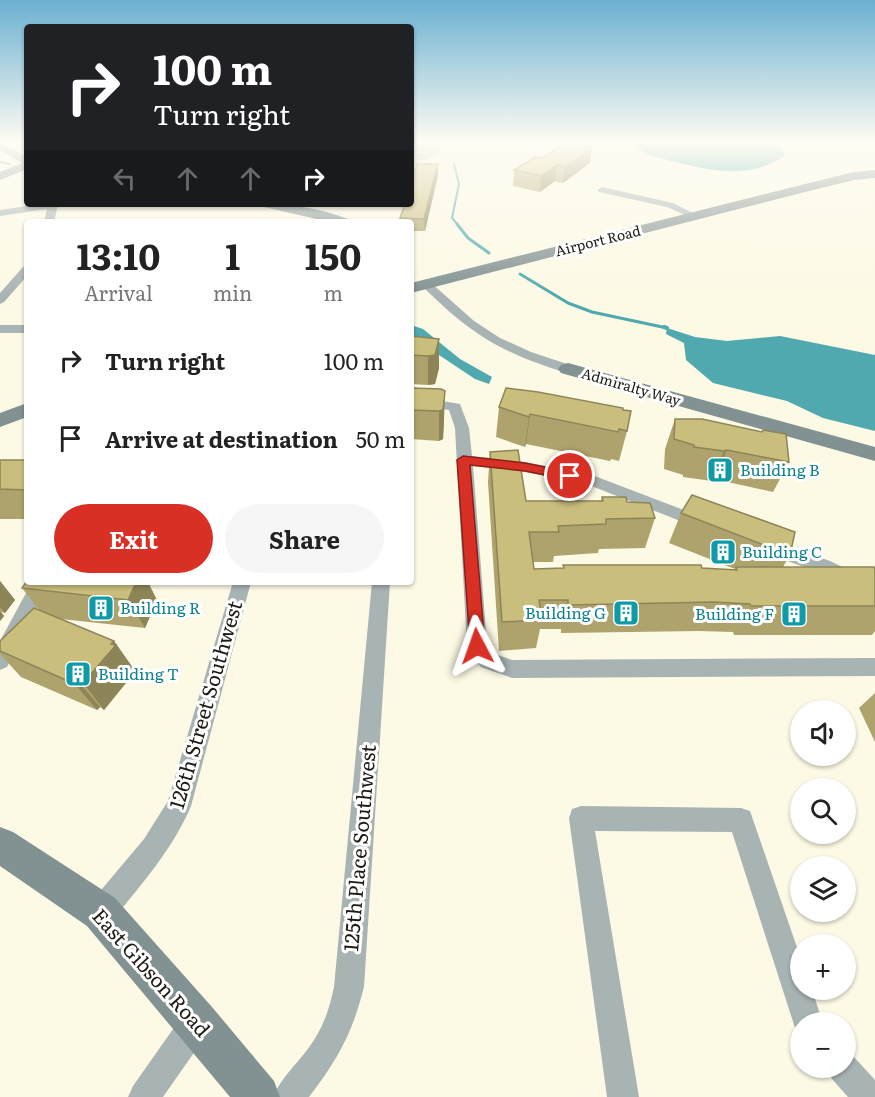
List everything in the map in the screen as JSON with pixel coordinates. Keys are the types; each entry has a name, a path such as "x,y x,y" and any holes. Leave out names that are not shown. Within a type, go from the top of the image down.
{"main road":[{"name":"Airport Road","path":"418,286 781,194"},
{"path":"285,207 334,219"},
{"name":"Admiralty Way","path":"568,369 875,454"},
{"path":"0,421 24,410"},
{"name":"East Gibson Road","path":"0,845 101,912 197,1022 258,1097"}],"street":[{"path":"622,194 670,205 694,216"},
{"path":"0,213 35,207"},
{"path":"0,300 24,272"},
{"name":"Admiralty Way","path":"418,286 487,336 568,369"},
{"path":"0,329 24,329"},
{"path":"414,400 455,407 462,428 477,646 488,661 512,669 875,667"},
{"path":"463,460 525,467 592,480 717,529"},
{"path":"750,540 836,572 864,585 875,593"},
{"path":"0,661 39,585"},
{"name":"126th Street Southwest","path":"101,912 144,862 164,834 179,806 241,585"},
{"name":"125th Place Southwest","path":"289,1097 325,1051 341,1019 349,987 381,585"},
{"path":"623,1097 581,818 741,820 804,1012"},
{"path":"144,1097 197,1022"},
{"path":"852,1078 869,1097"}],"water":[{"path":"414,326 423,329 460,359 492,377 489,384 475,379 433,351 414,348"},
{"path":"667,328 695,337 727,341 780,336 875,355 875,431 823,418 787,401 713,383 686,360 684,343 666,334"}],"building":[{"path":"414,194 430,194 424,219 400,218 404,207 414,207"},
{"path":"414,336 439,339 435,355 414,355"},
{"path":"414,388 445,391 443,410 414,410"},
{"path":"506,388 623,408 623,410 631,411 627,431 619,429 618,432 530,414 529,417 499,407"},
{"path":"675,419 702,419 762,432 763,430 786,434 789,462 727,450 694,447 694,445 674,439"},
{"path":"518,450 526,501 603,501 602,497 626,497 627,502 650,503 655,518 606,519 606,524 558,526 559,532 529,532 534,569 564,568 563,565 701,565 702,568 737,570 736,567 874,567 875,606 751,606 750,604 714,602 568,605 568,600 539,600 542,620 502,622 490,452"},
{"path":"0,460 24,460 24,490 0,489"},
{"path":"692,495 795,532 790,555 681,513"},
{"path":"24,585 135,585 128,600 22,588"},
{"path":"34,608 114,641 111,644 116,645 83,683 78,681 75,684 0,651 0,641"}],"waterway":[{"path":"457,194 452,218 458,225"},
{"path":"457,224 468,238 489,253"},
{"path":"520,274 568,303 592,312 667,328 664,327"}],"place":[{"name":"Building B","path":"720,470"},
{"name":"Building C","path":"723,552"},
{"name":"Building R","path":"101,608"},
{"name":"Building G","path":"626,613"},
{"name":"Building F","path":"794,614"},
{"name":"Building T","path":"78,674"}],"route":[{"path":"477,646 463,460 525,467 570,476"}]}
